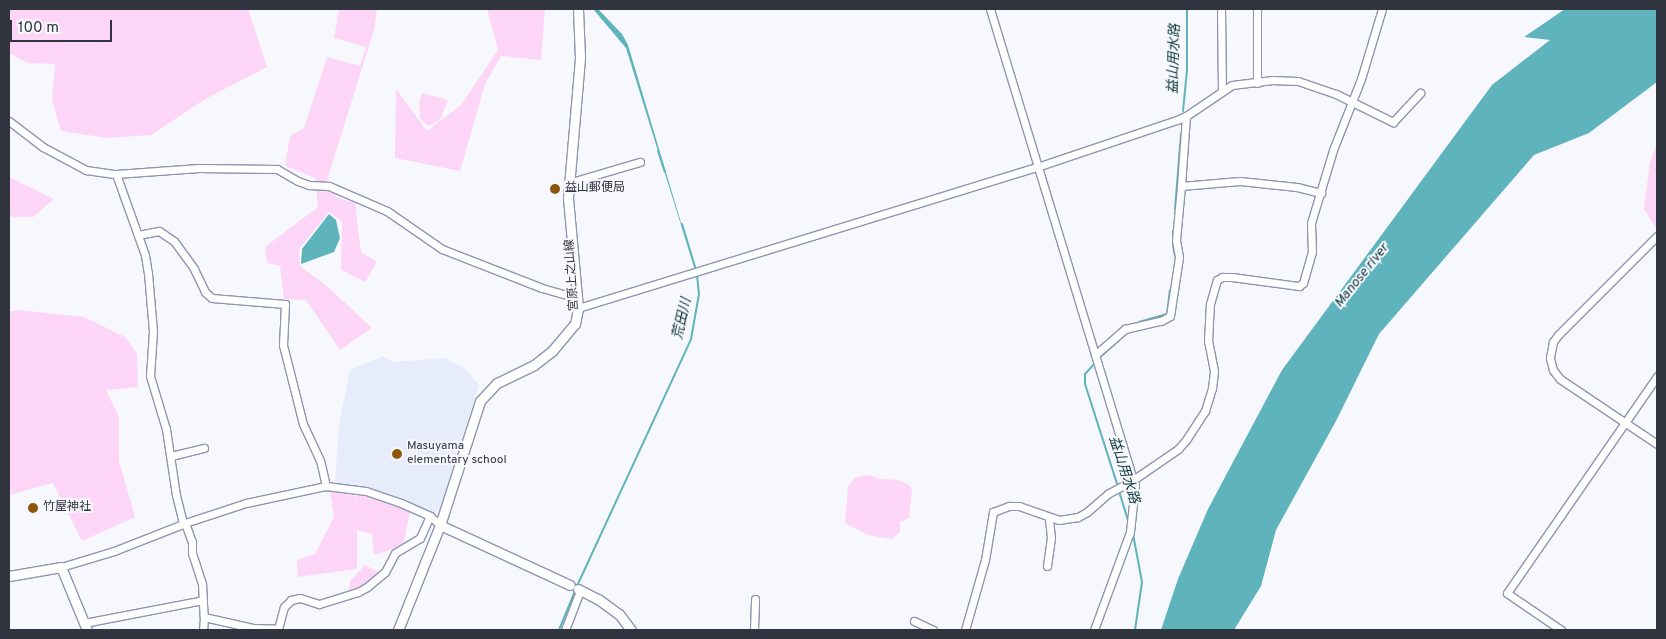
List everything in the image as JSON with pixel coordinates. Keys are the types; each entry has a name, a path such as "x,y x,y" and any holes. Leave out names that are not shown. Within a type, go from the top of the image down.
{"street":[{"name":"宮原上之山線","path":"398,630 440,525 480,401 497,383 534,365 560,345 575,324 578,308 570,228 568,183 580,57 578,9"},
{"path":"990,9 1133,480 1135,498 1130,532 1094,630"},
{"path":"1221,9 1222,91"},
{"path":"1257,9 1257,83"},
{"path":"965,630 985,560 993,512 1009,506 1019,506 1059,520 1078,517 1182,444 1205,411 1214,381 1214,370 1208,341 1210,304 1216,280 1222,277 1232,277 1299,286 1303,282 1312,252 1312,222 1333,150 1352,104 1382,9"},
{"path":"578,308 702,268 808,239 1037,167 1186,116 1232,85 1277,80 1298,81 1336,94 1352,104 1393,122 1420,93"},
{"path":"1095,355 1125,329 1170,316 1179,257 1176,240 1182,186 1186,116"},
{"path":"9,121 78,168 116,174 200,168 277,169 309,185 329,186 387,211 442,249 542,288 577,298"},
{"path":"568,183 640,162"},
{"path":"116,174 144,255 152,297 153,331 150,376 172,456 176,495 184,524 192,542 192,553 202,584 203,630"},
{"path":"1182,186 1240,181 1297,187 1321,193"},
{"path":"138,235 159,231 174,241 194,269 205,292 212,298 285,304 283,345 304,424 320,460 326,486"},
{"path":"1657,236 1558,335 1550,351 1551,365 1560,379 1657,444"},
{"path":"1561,630 1507,593 1657,376"},
{"path":"172,456 204,448"},
{"path":"9,577 61,567 114,551 246,503 326,486 366,491 430,516 440,525 598,599 619,614 630,630"},
{"path":"204,618 253,629 278,629 287,602 296,598 319,604 358,592 367,586 385,572 396,553 420,538 430,516"},
{"path":"1047,566 1051,538 1049,518"},
{"path":"61,567 85,627 203,600"},
{"path":"566,630 576,589"},
{"path":"754,630 756,599"},
{"path":"914,621 933,630"}],"shaded area":[{"path":"9,9 248,9 267,67 207,98 151,135 107,138 61,131 52,100 55,64 27,63 9,53"},
{"path":"339,9 377,9 374,30 327,180 336,197 355,203 361,252 377,262 365,282 341,270 342,222 329,212 299,249 300,266 327,286 372,328 340,350 306,300 284,299 280,266 267,263 265,247 318,207 315,178 285,166 290,136 304,128 327,57 360,66 366,47 334,38"},
{"path":"487,9 545,9 541,60 501,56 485,84 460,171 395,158 396,89 427,131 461,105 498,50"},
{"path":"422,93 448,100 440,120 428,126 420,118 419,103"},
{"path":"1657,144 1657,230 1644,209 1650,162"},
{"path":"9,177 54,199 33,217 9,217"},
{"path":"19,310 84,317 125,337 137,354 138,387 106,390 119,417 119,461 135,517 82,541 53,483 9,495 9,312"},
{"name":"Masuyama elementary school","path":"383,356 393,362 445,358 464,368 479,385 440,509 433,513 403,500 363,487 335,484 339,425 350,370"},
{"path":"867,475 881,479 898,480 909,485 912,489 909,518 900,522 900,532 892,539 868,535 845,523 848,487 854,478"},
{"path":"330,491 356,496 356,507 357,494 410,512 403,546 374,555 372,534 357,530 357,569 298,577 297,560 315,554 334,517"},
{"path":"365,565 379,572 358,589 349,591 350,581"}],"water":[{"path":"593,9 598,9 622,34 628,45 699,283 626,48"},
{"name":"Manose river","path":"1565,9 1657,9 1657,82 1589,133 1534,155 1379,334 1336,421 1276,530 1261,586 1234,630 1161,630 1178,579 1208,509 1282,370 1492,85 1550,40 1524,37"},
{"path":"329,214 336,220 340,238 334,252 301,264 302,249"}],"waterway":[{"name":"益山用水路","path":"1183,111 1187,70 1187,9"},
{"name":"益山用水路","path":"1175,209 1181,134"},
{"name":"荒田川","path":"658,151 665,172"},
{"name":"荒田川","path":"682,224 696,270"},
{"name":"益山用水路","path":"1173,231 1175,256"},
{"name":"荒田川","path":"577,586 691,339 699,294 697,274"},
{"name":"益山用水路","path":"1139,322 1167,314 1170,290"},
{"name":"益山用水路","path":"1098,359 1127,333"},
{"name":"益山用水路","path":"1095,363 1085,374 1085,384 1118,487"},
{"name":"益山用水路","path":"1119,491 1128,520"},
{"name":"益山用水路","path":"1133,534 1142,582 1135,630"},
{"name":"荒田川","path":"559,630 575,591"}],"place":[{"name":"益山郵便局","path":"555,189"},
{"name":"Masuyama elementary school","path":"397,454"},
{"name":"竹屋神社","path":"33,508"}]}
